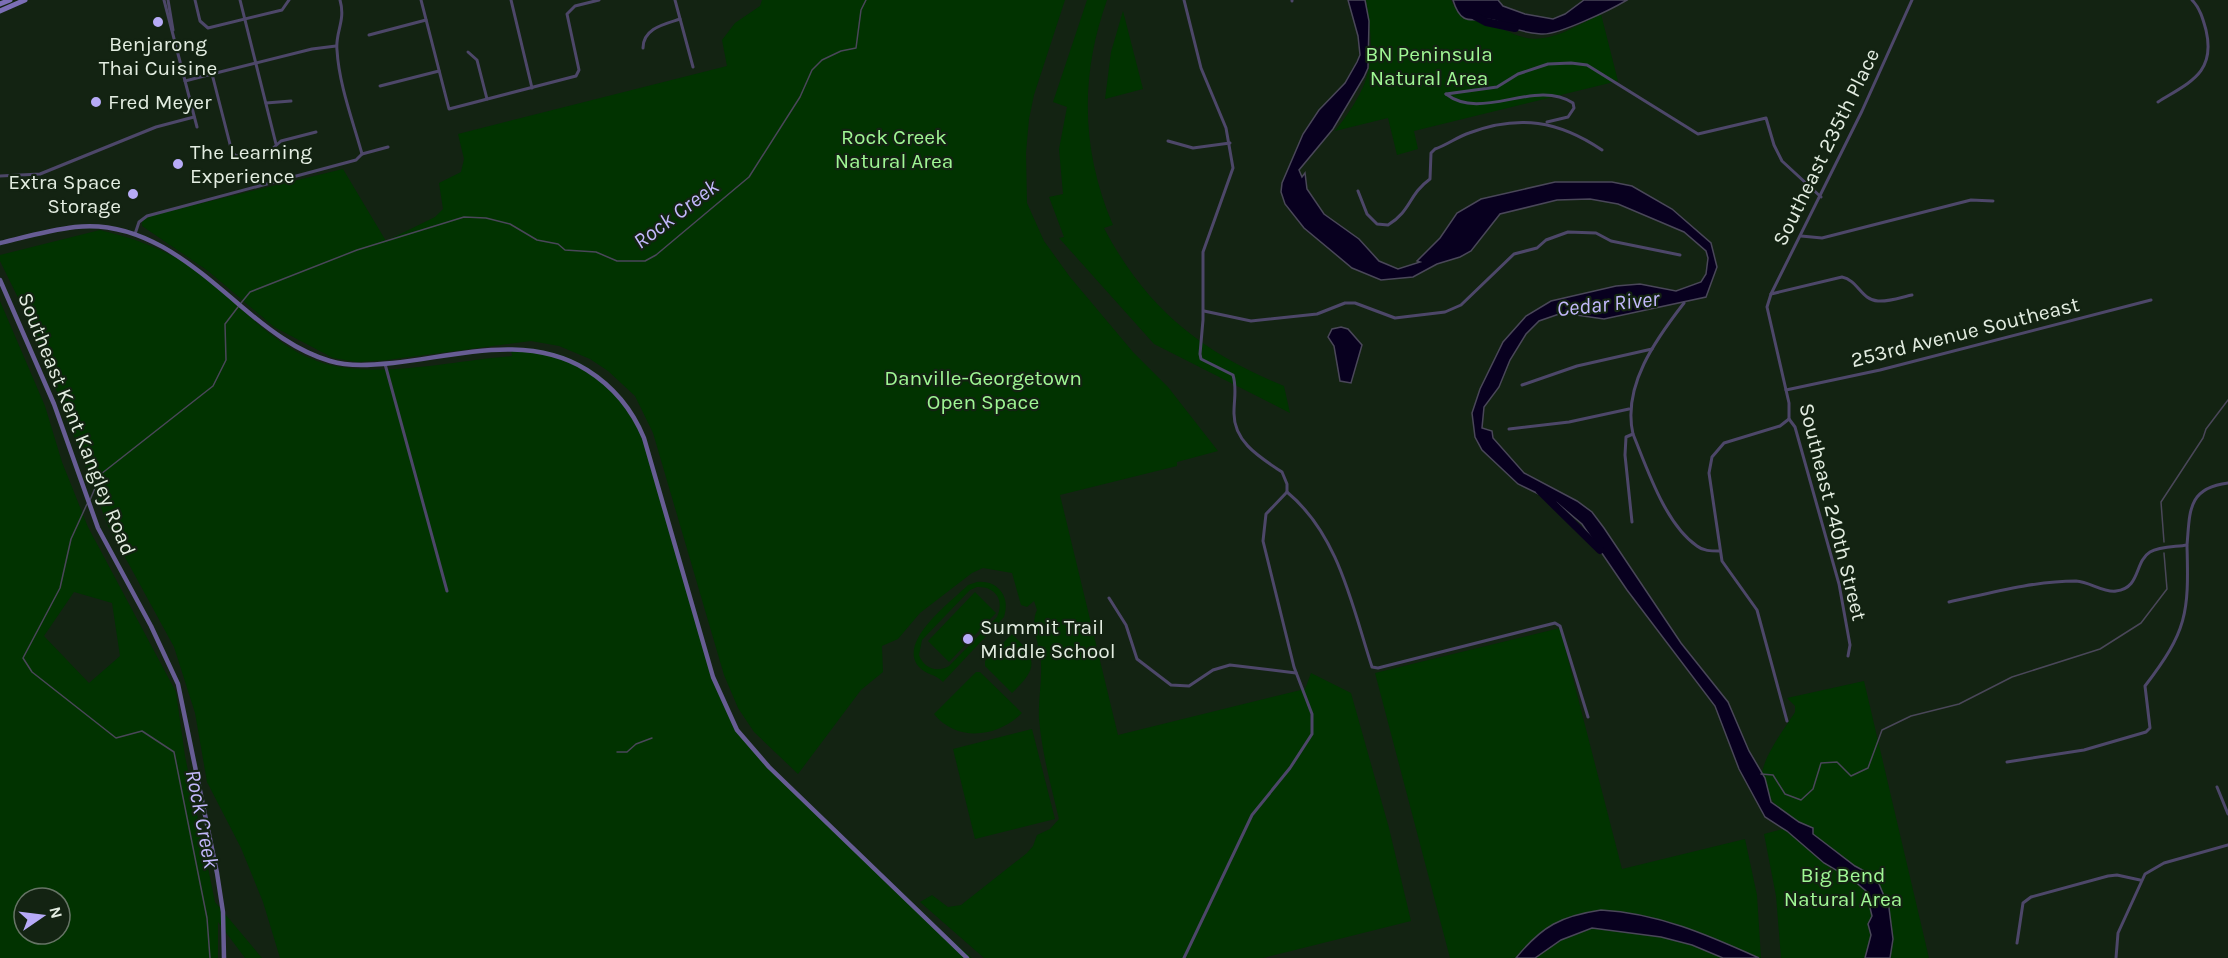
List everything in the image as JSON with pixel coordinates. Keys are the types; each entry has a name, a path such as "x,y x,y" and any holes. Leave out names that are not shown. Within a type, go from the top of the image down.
{"main road":[{"path":"0,4 10,0"},
{"path":"0,11 25,0"}],"street":[{"path":"166,0 197,127"},
{"path":"195,0 203,26 213,27 282,10 289,2"},
{"path":"240,0 276,144"},
{"path":"340,0 344,17 336,46 338,62 362,154"},
{"path":"421,0 448,109 572,79 579,70 567,19 569,9 599,0"},
{"path":"511,0 532,88"},
{"path":"675,0 693,67"},
{"path":"1184,0 1202,68 1230,143 1233,176 1209,231 1203,252 1201,359 1233,375 1236,385 1233,416 1236,425 1249,450 1282,472 1287,484 1287,492 1266,514 1263,541 1296,673 1312,714 1312,734 1290,768 1252,815 1184,958"},
{"name":"Southeast 235th Place","path":"1767,307 1771,294 1821,197 1882,69 1912,0"},
{"path":"2158,102 2194,80 2207,58 2209,46 2205,26 2200,11 2192,0"},
{"path":"644,48 643,41 649,32 680,19"},
{"path":"369,35 426,20"},
{"path":"184,81 336,46"},
{"path":"468,52 477,60 487,99"},
{"path":"1358,191 1367,214 1377,225 1388,225 1408,209 1415,189 1430,179 1431,153 1435,149 1467,133 1498,125 1545,123 1568,117 1574,108 1573,103 1565,98 1550,95 1461,104 1446,94 1497,87 1531,68 1571,63 1587,65 1698,134 1766,118 1774,146 1782,162 1821,197"},
{"path":"380,86 439,71"},
{"path":"212,74 232,152 239,157 271,150 276,144 315,132"},
{"path":"266,103 291,101"},
{"path":"0,176 40,174 156,127 194,117"},
{"path":"1545,123 1574,132 1602,150"},
{"path":"1168,141 1193,148 1230,143"},
{"path":"135,234 139,222 147,216 356,160 362,154 387,147"},
{"path":"1801,236 1822,238 1971,200 1993,201"},
{"path":"0,243 75,227 105,227 135,234 174,253 276,334 308,353 333,362 360,365 385,364 500,349 525,349 552,354 577,364 613,390 630,410 644,438 713,677 736,730 768,767 967,958"},
{"path":"1203,311 1251,321 1317,314 1345,303 1355,303 1395,318 1445,312 1461,305 1514,254 1537,248 1546,240 1568,232 1596,233 1611,241 1680,255"},
{"path":"1771,294 1842,277 1850,279 1871,300 1879,302 1912,295"},
{"name":"Southeast Kent Kangley Road","path":"0,280 50,394 98,528 151,626 178,684 217,873 224,919 224,958"},
{"name":"253rd Avenue Southeast","path":"1786,390 1880,370 2151,300"},
{"path":"1684,303 1652,349 1637,381 1629,409 1633,434 1657,491 1671,516 1697,547 1720,551"},
{"name":"Southeast 240th Street","path":"1767,307 1786,390 1789,419 1795,426 1839,584 1851,645 1848,656"},
{"path":"1522,385 1577,366 1652,349"},
{"path":"385,364 447,591"},
{"path":"1509,429 1569,422 1629,409"},
{"path":"1787,721 1757,610 1723,565 1719,526 1710,482 1712,457 1724,443 1780,426 1789,419"},
{"path":"1632,522 1625,455 1626,437 1633,434"},
{"path":"2007,762 2084,750 2146,732 2150,728 2145,686 2174,646 2182,626 2188,591 2187,545 2194,500 2207,488 2228,483"},
{"path":"1287,492 1303,505 1321,529 1339,567 1374,668 1555,624 1560,626 1588,717"},
{"path":"1949,602 2011,588 2068,582 2084,582 2117,591 2133,582 2143,559 2150,552 2187,545"},
{"path":"1109,598 1126,625 1137,659 1171,685 1189,686 1213,670 1230,665 1296,673"},
{"path":"2217,787 2228,814"},
{"path":"2116,958 2118,933 2140,880 2155,867 2228,845"},
{"path":"2017,943 2023,903 2031,897 2108,876 2117,875 2140,880"}],"green space":[{"path":"762,0 1065,0 1034,95 1029,119 1026,153 1027,203 1044,241 1070,277 1133,352 1168,387 1218,451 1177,462 1177,466 1060,495 1118,735 1305,689 1311,673 1351,693 1389,828 1411,921 1263,958 984,958 920,902 932,895 948,907 961,905 1027,853 1033,846 1037,835 1050,829 1059,819 1040,732 1041,671 1034,623 1037,610 1034,601 1027,607 1021,605 1012,573 983,568 972,573 920,613 898,639 882,646 883,672 861,690 798,774 754,732 738,708 724,675 653,433 635,396 608,371 590,359 559,346 531,341 387,360 357,362 333,358 274,327 208,271 142,226 142,222 149,216 343,169 386,241 435,217 443,209 439,183 461,172 464,159 458,134 727,66 722,40 735,23 760,6"},
{"path":"1087,0 1107,0 1092,57 1088,113 1095,169 1102,197 1113,225 1104,228 1138,282 1158,304 1202,342 1254,373 1284,386 1290,413 1154,344 1059,238 1064,237 1049,197 1063,194 1059,149 1067,107 1053,102"},
{"name":"BN Peninsula Natural Area","path":"1366,0 1451,0 1457,11 1466,17 1533,39 1564,32 1601,14 1618,81 1414,131 1418,149 1397,155 1388,118 1335,131 1357,98 1368,70 1371,39"},
{"path":"1123,11 1143,89 1105,99 1111,52"},
{"path":"100,230 148,245 182,261 208,280 267,332 299,353 317,361 339,367 388,369 512,356 511,348 531,349 568,358 585,366 600,377 614,389 637,422 718,688 736,728 755,752 892,889 972,958 280,958 263,902 241,848 207,782 195,713 174,647 108,526 25,312 0,261 0,255"},
{"path":"0,301 45,406 62,462 88,527 176,692 185,756 215,902 262,958 245,958 218,922 218,958 0,958","holes":["74,592 112,603 120,656 89,683 44,636"]},
{"path":"984,582 997,587 1004,597 1006,610 1004,617 943,682 919,667 914,657 915,646 920,634 929,623 968,585","holes":["983,587 997,595 1000,605 997,617 949,666 940,669 927,666 919,655 922,640 970,590"]},
{"path":"975,592 996,613 949,662 928,641"},
{"path":"1560,628 1622,869 1745,839 1757,895 1761,958 1450,958 1375,673"},
{"path":"1012,634 1027,650 1032,664 1027,677 1012,693 985,666 985,661"},
{"path":"976,672 980,672 1022,713 1013,721 990,732 966,733 943,723 934,714"},
{"name":"Big Bend Natural Area","path":"1864,681 1929,958 1781,958 1776,896 1764,834 1787,828 1763,782 1764,766 1773,746 1795,712 1795,706 1787,698"},
{"path":"1032,729 1055,819 975,839 953,749"}],"water":[{"path":"1348,0 1365,0 1369,21 1368,68 1333,129 1299,170 1302,177 1305,173 1307,189 1324,214 1359,239 1379,261 1398,269 1420,262 1417,261 1440,238 1457,213 1481,199 1555,182 1612,182 1632,186 1672,209 1711,243 1717,267 1706,297 1604,319 1562,313 1539,321 1526,334 1510,360 1499,387 1484,407 1482,428 1492,431 1493,438 1524,473 1577,501 1592,512 1681,643 1728,702 1749,751 1765,778 1771,802 1799,822 1813,828 1813,834 1855,866 1870,874 1879,884 1889,908 1893,939 1890,958 1865,958 1871,935 1868,924 1872,916 1866,891 1853,880 1824,863 1787,831 1765,817 1739,769 1715,706 1627,590 1582,524 1557,503 1518,484 1482,450 1475,437 1472,413 1480,389 1503,342 1526,316 1551,301 1616,286 1640,284 1676,291 1701,282 1706,274 1708,258 1706,251 1684,232 1618,204 1590,199 1557,200 1500,214 1471,251 1437,264 1413,277 1381,280 1352,268 1304,228 1285,204 1281,192 1282,183 1303,134 1319,110 1345,83 1360,55 1358,36"},
{"path":"1453,0 1498,0 1503,6 1525,14 1553,19 1565,14 1584,0 1627,0 1559,31 1541,34 1517,30 1493,20 1470,20 1461,15"},
{"path":"1341,327 1348,329 1362,345 1351,383 1340,381 1334,346 1328,337 1332,329"},
{"path":"1601,910 1663,920 1702,933 1759,958 1723,958 1692,945 1661,937 1592,928 1561,940 1535,958 1516,958 1525,947 1553,924 1587,912"}],"waterway":[{"name":"Rock Creek","path":"241,303 250,292 357,250 464,217 486,218 510,224 537,240 558,244 565,250 596,252 617,261 645,261 656,255 749,177 800,97 812,70 822,60 841,51 856,48 861,10 866,0"},
{"name":"Cedar River","path":"1475,16 1486,22 1515,28"},
{"name":"Rock Creek","path":"90,500 101,474 213,386 226,360 225,324 238,307"},
{"path":"2164,542 2161,502 2203,438 2206,429 2228,400"},
{"name":"Cedar River","path":"1540,491 1600,550"},
{"name":"Rock Creek","path":"87,504 71,539 60,588 23,658 32,672 116,738 142,731 174,752 207,918 210,958"},
{"path":"1761,774 1773,775 1785,794 1801,800 1813,789 1821,763 1837,762 1851,776 1868,768 1882,730 1911,716 1959,704 2012,677 2100,649 2141,623 2167,589 2164,553"},
{"path":"617,752 627,752 636,744 652,738"}],"place":[{"name":"Benjarong Thai Cuisine","path":"158,22"},
{"name":"Fred Meyer","path":"96,102"},
{"name":"The Learning Experience","path":"178,164"},
{"name":"Extra Space Storage","path":"133,194"},
{"name":"Summit Trail Middle School","path":"968,639"}],"park label":[{"name":"Rock Creek Natural Area","path":"894,149"},
{"name":"Danville-Georgetown Open Space","path":"983,390"}]}
